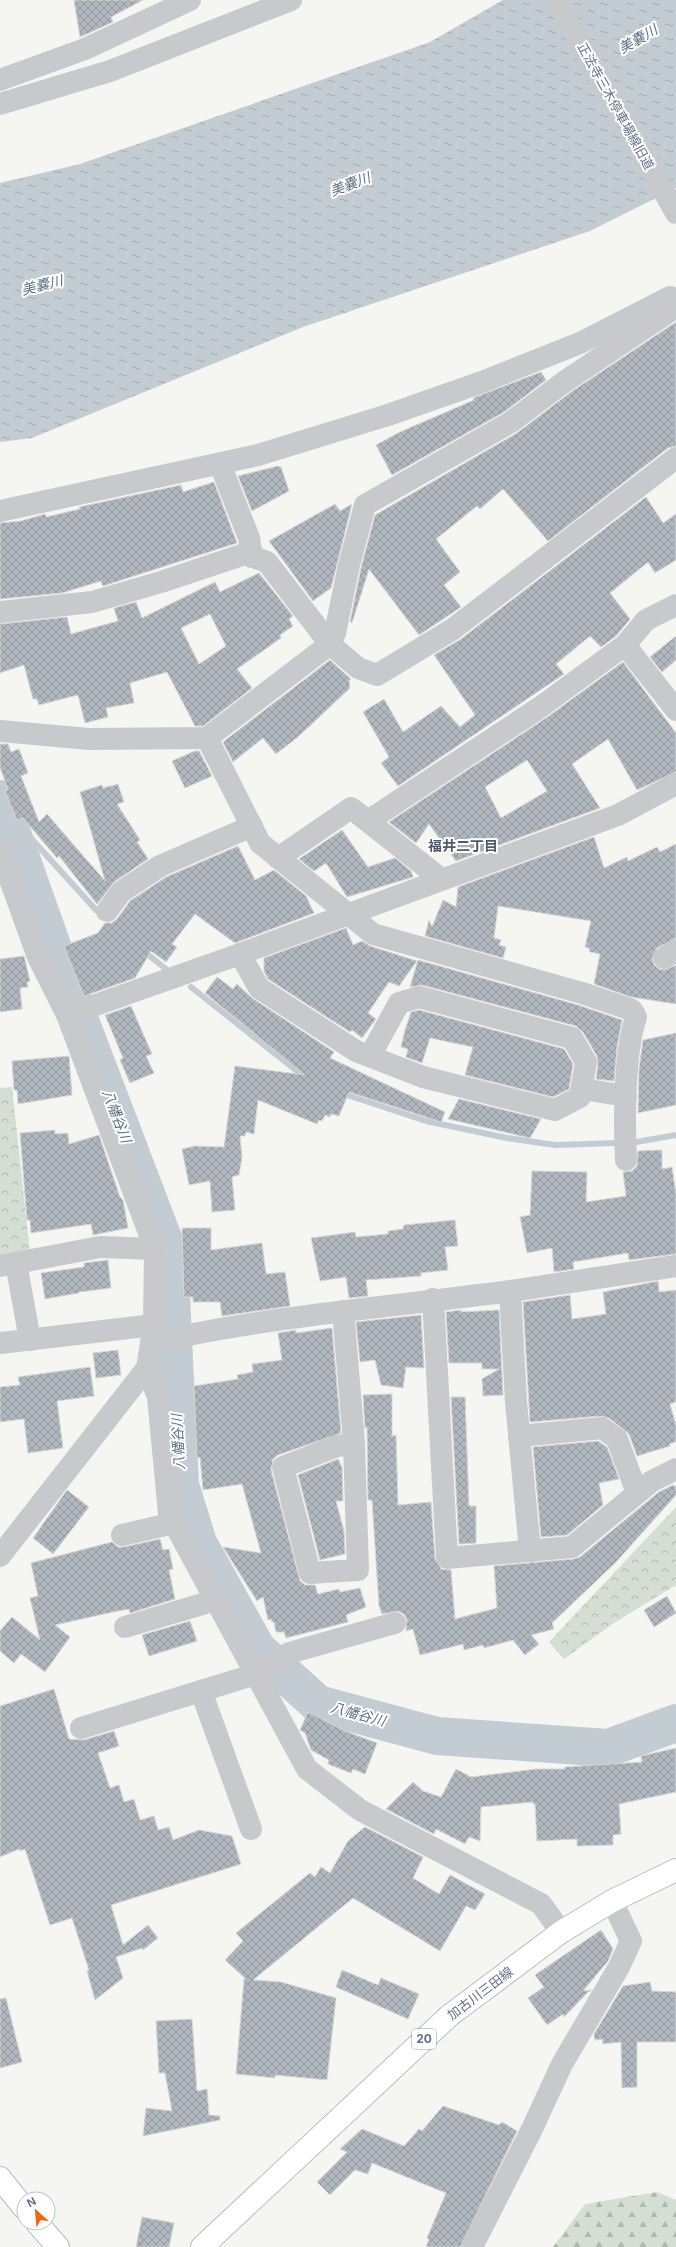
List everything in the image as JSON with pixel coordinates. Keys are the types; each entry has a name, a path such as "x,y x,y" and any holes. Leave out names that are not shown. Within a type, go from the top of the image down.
{"main road":[{"name":"加古川三田線","path":"202,2247 449,2016 561,1932 612,1901 676,1870"},
{"path":"0,2178 16,2198"},
{"path":"44,2231 58,2247"}],"street":[{"path":"0,80 85,49 190,0"},
{"path":"0,104 110,71 291,0"},
{"name":"正法寺三木停車場線旧道","path":"556,0 676,213"},
{"path":"0,511 258,456 388,415 482,382 580,343 676,294"},
{"path":"0,731 89,739 207,738 330,644 335,633 349,565 365,505 511,422 564,382 676,307"},
{"path":"0,612 92,602 161,582 245,554 267,562 330,644 358,668 377,675 453,629 676,458"},
{"path":"220,464 249,538 252,557"},
{"path":"368,821 539,708 625,645 646,620 676,605"},
{"path":"625,645 676,710"},
{"path":"207,738 260,843 372,934 582,993 632,1010 636,1017 630,1033 626,1096 626,1160"},
{"path":"67,1015 240,954 440,879 618,815 676,784"},
{"path":"278,858 351,808 440,879"},
{"path":"107,911 121,892 160,866 252,826"},
{"path":"0,852 38,957 67,1015 155,1249 152,1334 147,1368 158,1397 169,1514 307,1769 360,1810 541,1904 561,1932"},
{"path":"240,954 259,988 324,1032 356,1051 423,1077 555,1110 580,1097 586,1062 572,1038 419,997 399,1003 370,1056"},
{"path":"582,1089 626,1096"},
{"path":"30,1340 8,1264 100,1247 155,1249"},
{"path":"0,1343 30,1340 152,1334 187,1334 433,1299 510,1291 676,1266"},
{"path":"510,1291 519,1436 530,1551"},
{"path":"433,1299 447,1558 572,1547 652,1481 676,1469"},
{"path":"343,1311 354,1444 358,1570 310,1573 283,1467 337,1446 354,1444"},
{"path":"0,1556 147,1368"},
{"path":"519,1436 602,1428 617,1439 637,1493"},
{"path":"122,1535 174,1523"},
{"path":"125,1627 216,1600"},
{"path":"81,1728 256,1674 289,1653 395,1623"},
{"path":"201,1691 251,1829"},
{"path":"472,2247 532,2129 562,2064 620,1967 631,1941 612,1901"}],"green space":[{"path":"12,1087 30,1253 0,1259 0,1088"},
{"path":"676,1507 676,1585 614,1623 564,1659 549,1642"},
{"path":"657,2192 676,2200 676,2247 553,2247 585,2204"}],"water":[{"name":"美嚢川","path":"503,0 676,0 676,188 590,231 303,327 32,438 0,442 0,183 80,164 430,42"}],"building":[{"path":"74,0 143,0 111,17 113,22 80,37"},
{"path":"676,322 676,446 668,448 548,541 503,489 480,509 477,506 436,539 460,572 444,585 461,607 419,635 369,569 352,623 350,622 361,568 375,515 517,433 571,392"},
{"path":"541,372 546,380 504,412 392,475 376,445 400,432 474,400 473,398"},
{"path":"278,466 281,467 289,491 252,511 238,476"},
{"path":"214,482 237,543 103,586 101,581 62,593 0,599 0,523 21,521 45,514 46,517 80,509 79,507 181,485 183,492"},
{"path":"646,497 663,523 676,514 676,560 655,573 648,562 610,593 630,619 616,636 601,647 590,636 556,664 564,674 398,786 381,763 389,757 363,712 384,699 403,732 441,706 460,727 475,715 434,655 461,639"},
{"path":"335,504 340,511 352,504 331,588 313,601 269,541"},
{"path":"259,573 293,616 289,619 293,626 280,635 281,638 237,669 252,688 203,726 195,726 167,672 130,683 134,703 106,708 108,717 85,723 78,695 39,705 37,699 33,699 24,665 0,673 0,624 67,617 71,634 118,621 114,608 136,602 142,618 215,582 220,592","holes":["210,614 226,646 199,664 181,628"]},
{"path":"676,636 676,660 662,672 650,657"},
{"path":"330,660 351,679 349,681 350,688 299,736 276,754 263,738 233,762 223,742"},
{"path":"623,662 676,733 676,772 637,790 608,739 572,764 600,808 456,861 429,824 416,843 389,822 546,718","holes":["527,760 547,791 501,818 485,787"]},
{"path":"0,744 8,744 11,752 19,749 28,773 21,776 39,822 47,814 105,881 80,792 102,785 103,788 118,784 124,802 117,804 140,840 137,842 148,859 114,882 97,904 59,856 57,858 23,818 17,820 5,791 8,790 0,767"},
{"path":"195,751 199,751 212,776 185,788 172,761"},
{"path":"342,830 368,867 395,858 411,871 413,877 347,897 326,863 314,871 299,859"},
{"path":"594,837 604,868 627,857 628,861 657,847 660,852 676,844 676,938 657,948 652,958 654,965 659,969 665,970 676,965 676,1004 631,997 594,984 600,954 590,952 589,948 585,947 591,921 498,906 494,938 501,940 499,945 506,947 503,958 425,936 429,920 432,927 443,900 456,907 458,887"},
{"path":"238,846 255,880 274,870 306,896 314,913 235,943 195,914 172,944 177,947 166,962 151,951 135,978 84,996 64,946 98,933 105,923 112,923 117,919 130,901 166,877"},
{"path":"346,928 353,945 362,941 370,946 417,961 399,986 389,982 368,1013 376,1019 362,1038 352,1030 350,1032 268,979 264,971 264,958"},
{"path":"24,956 30,981 27,982 28,987 20,988 22,1009 0,1012 0,959"},
{"path":"418,960 578,1005 622,1020 617,1047 614,1081 596,1079 598,1064 597,1056 583,1032 576,1026 422,985 410,987"},
{"path":"217,977 233,989 237,984 252,998 334,1052 330,1058 445,1112 441,1122 349,1092 339,1116 331,1114 330,1117 325,1115 322,1121 319,1120 317,1124 258,1100 254,1134 246,1132 245,1136 240,1136 242,1157 239,1175 232,1177 235,1210 212,1212 210,1181 189,1185 182,1149 195,1146 224,1147 235,1066 305,1075 205,993"},
{"path":"131,1006 152,1054 146,1056 154,1073 130,1083 120,1060 123,1058 105,1015"},
{"path":"419,1010 564,1049 573,1064 569,1089 553,1097 465,1075 473,1047 430,1038 422,1063 406,1057 408,1049 401,1047 405,1030 411,1012"},
{"path":"676,1033 676,1105 638,1113 639,1069 643,1040"},
{"path":"69,1056 72,1095 18,1104 17,1090 14,1090 12,1061"},
{"path":"459,1099 541,1119 530,1138 448,1119"},
{"path":"55,1130 55,1134 68,1133 69,1144 99,1135 120,1197 123,1200 128,1228 93,1235 91,1224 31,1233 30,1220 27,1220 20,1133"},
{"path":"662,1150 662,1169 672,1167 676,1194 676,1254 629,1260 628,1253 573,1262 574,1269 554,1272 552,1248 527,1253 520,1217 530,1215 532,1171 587,1172 586,1202 626,1196 623,1172 632,1171 637,1166 638,1151"},
{"path":"455,1220 458,1246 445,1247 448,1270 421,1273 421,1276 366,1280 368,1296 349,1298 346,1277 320,1281 311,1238 355,1232 356,1237 388,1234 388,1231 403,1229 404,1225"},
{"path":"182,1228 211,1228 211,1250 262,1243 266,1274 285,1272 290,1306 222,1316 220,1302 193,1302 193,1297 184,1297"},
{"path":"108,1260 111,1288 79,1292 45,1299 41,1273 84,1267 84,1263"},
{"path":"658,1281 659,1292 676,1290 676,1402 670,1404 676,1425 676,1442 669,1444 670,1446 637,1456 629,1434 609,1418 601,1416 530,1422 523,1302 570,1295 572,1319 606,1314 603,1292"},
{"path":"461,1310 461,1312 499,1310 503,1395 483,1396 482,1379 499,1369 482,1369 482,1363 449,1363 446,1312"},
{"path":"421,1315 424,1368 406,1367 403,1388 381,1385 375,1360 360,1362 356,1322"},
{"path":"332,1328 341,1433 278,1455 273,1459 271,1470 300,1581 305,1585 315,1585 318,1594 339,1589 340,1592 360,1588 366,1607 346,1615 348,1622 286,1638 284,1632 276,1632 274,1622 272,1622 271,1619 268,1620 263,1597 257,1601 223,1547 261,1553 242,1484 203,1490 200,1457 197,1458 194,1386 238,1379 237,1375 253,1372 252,1364 282,1360 278,1333 296,1330 296,1333"},
{"path":"118,1350 121,1375 96,1378 93,1353"},
{"path":"90,1367 94,1396 57,1401 63,1448 28,1453 24,1419 0,1422 0,1387 20,1385 18,1377"},
{"path":"392,1394 392,1436 396,1435 398,1505 431,1502 435,1559 441,1569 451,1570 455,1619 497,1608 494,1566 574,1559 580,1557 659,1492 673,1485 676,1487 676,1495 616,1562 552,1623 554,1629 531,1635 539,1644 525,1655 513,1640 484,1648 483,1645 464,1650 463,1644 420,1655 413,1629 406,1631 407,1620 404,1614 398,1611 382,1614 379,1606 372,1500 368,1500 367,1427 365,1428 363,1395"},
{"path":"451,1397 465,1397 469,1506 476,1506 476,1543 459,1544"},
{"path":"598,1441 607,1447 619,1479 599,1483 603,1505 567,1535 541,1537 533,1447"},
{"path":"338,1459 342,1467 343,1501 336,1501 344,1531 345,1554 320,1560 298,1475"},
{"path":"67,1490 89,1507 53,1554 33,1538"},
{"path":"160,1539 163,1550 169,1549 173,1569 169,1570 175,1599 130,1613 129,1609 55,1625 70,1637 45,1672 21,1654 14,1663 0,1651 0,1631 12,1617 40,1640 30,1598 38,1596 31,1563 112,1542 118,1547 124,1547"},
{"path":"667,1596 676,1613 654,1627 644,1610"},
{"path":"190,1621 197,1641 149,1656 142,1635"},
{"path":"54,1689 69,1739 84,1740 114,1731 119,1746 98,1753 110,1788 119,1785 124,1802 134,1799 140,1820 154,1816 158,1830 169,1827 173,1840 199,1830 232,1836 241,1864 111,1905 123,1945 148,1925 158,1938 143,1950 142,1948 116,1957 123,1978 95,2000 87,1971 89,1970 72,1918 50,1925 25,1849 20,1851 19,1849 0,1857 0,1706"},
{"path":"308,1712 345,1731 377,1743 365,1774 353,1769 351,1773 328,1764 329,1760 311,1750 305,1733 300,1730"},
{"path":"676,1748 676,1792 619,1804 621,1834 613,1835 613,1845 577,1846 577,1839 537,1841 535,1804 533,1804 533,1802 481,1807 480,1841 469,1837 465,1844 436,1829 434,1834 386,1809 413,1782 423,1791 441,1797 456,1769 471,1777 536,1769 565,1769 565,1767 642,1762 641,1756"},
{"path":"365,1827 423,1857 413,1878 439,1894 450,1875 485,1894 475,1910 466,1906 440,1951 353,1898 253,1980 281,1982 336,1998 327,2080 275,2075 275,2078 236,2074 244,1979 246,1979 225,1960 243,1941 236,1933 310,1873 315,1877 321,1867 330,1873 348,1841"},
{"path":"601,1930 613,1949 608,1961 583,1991 591,1990 590,1992 589,1991 564,2017 563,2014 547,2025 528,1998 544,1987 535,1975"},
{"path":"342,1970 378,1985 381,1978 419,1994 408,2019 336,1987"},
{"path":"650,1982 652,1991 676,1992 676,2042 637,2042 637,2087 622,2088 621,2042 603,2044 602,2039 595,2040 594,2034 623,1986"},
{"path":"6,1998 22,2062 0,2068 0,1999"},
{"path":"192,2019 197,2091 207,2089 209,2115 220,2116 220,2120 143,2136 146,2108 172,2111 165,2073 159,2073 156,2021"},
{"path":"443,2106 499,2125 502,2122 517,2131 460,2247 426,2247 429,2240 427,2238 446,2193 372,2163 368,2174 355,2170 330,2195 317,2182 347,2152 340,2149 362,2129 404,2146 419,2129 422,2131"},
{"path":"142,2217 174,2223 169,2247 136,2247"}],"waterway":[{"name":"八幡谷川","path":"0,799 61,971 169,1254 180,1485 198,1543 257,1649 318,1704 437,1736 608,1748 676,1723"},
{"path":"9,826 19,825 96,910"},
{"path":"142,950 166,969"},
{"path":"191,987 307,1079"},
{"path":"341,1093 426,1121 507,1138 555,1145 618,1143"},
{"path":"631,1143 676,1135"}],"district":[{"name":"福井二丁目","path":"463,846"}]}
